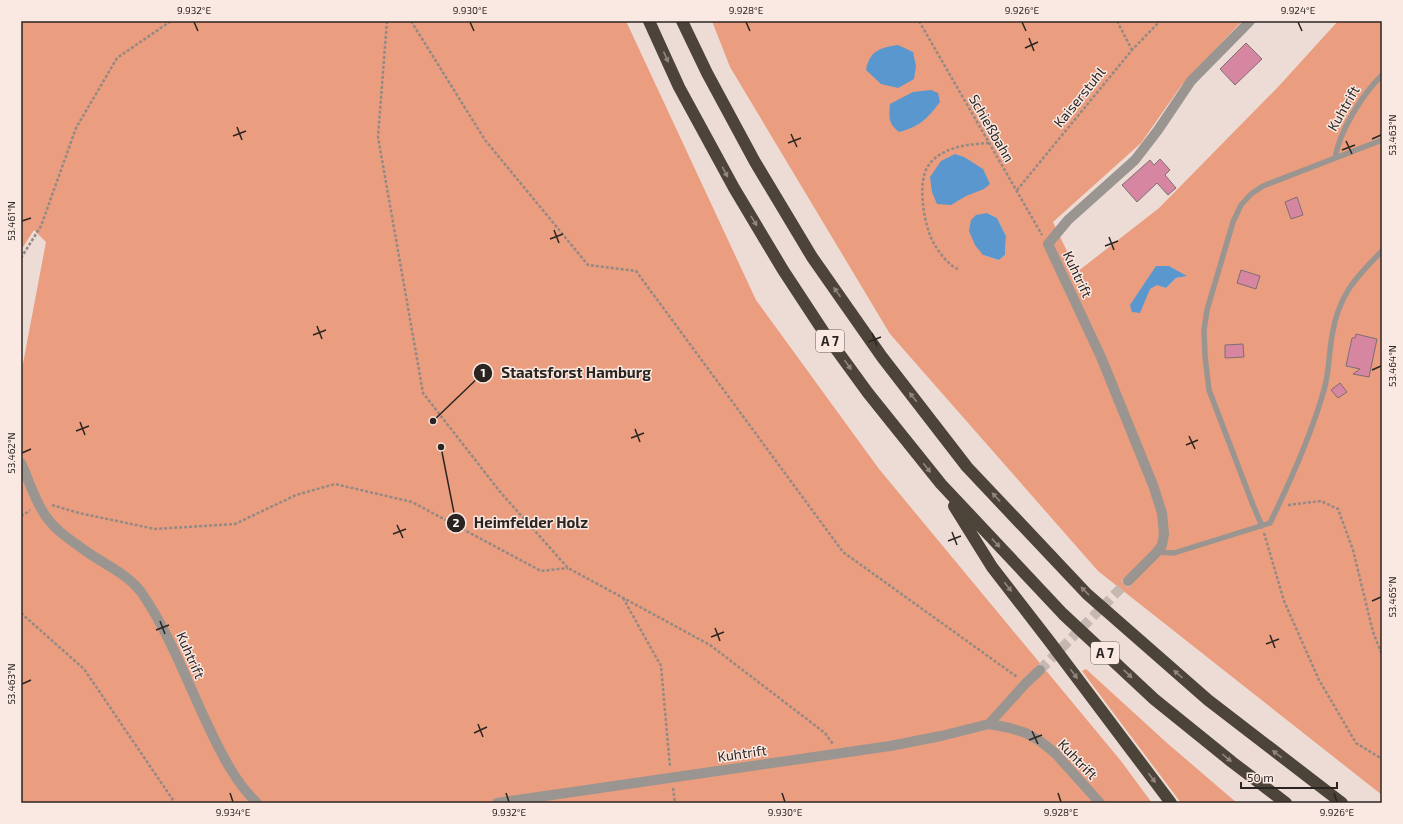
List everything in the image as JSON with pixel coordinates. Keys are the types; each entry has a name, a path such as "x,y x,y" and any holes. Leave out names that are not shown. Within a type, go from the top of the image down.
{"highway":[{"name":"A 7","path":"649,21 679,87 734,188 783,270 825,334 868,393 940,484 1063,614 1154,699 1232,762 1286,803"},
{"name":"A 7","path":"682,21 706,73 755,162 812,257 882,357 967,467 1098,604 1208,700 1342,803"},
{"path":"940,484 992,567 1171,803"}],"street":[{"name":"Kuhtrift","path":"1128,581 1162,545 1164,534 1160,504 1101,357 1048,244 1068,220 1135,160 1158,130 1191,81 1250,21"},
{"name":"Kuhtrift","path":"21,463 37,501 45,515 83,550 132,582 139,590 168,636 222,755 241,785 257,803"},
{"path":"989,724 1026,683 1040,670"},
{"name":"Kuhtrift","path":"497,803 897,745 989,724 1026,733 1040,741 1055,753 1100,803"}],"lane":[{"name":"Kuhtrift","path":"1335,158 1342,137 1357,107 1375,82 1382,76"},
{"path":"1262,526 1209,390 1205,356 1204,330 1207,310 1232,222 1241,205 1251,194 1263,186 1382,140"},
{"path":"1157,552 1174,553 1270,523 1294,473 1323,395 1332,334 1337,312 1342,299 1352,282 1382,251"}],"path":[{"path":"21,258 40,226 76,128 118,58 171,21"},
{"path":"387,21 378,137 423,393 501,493 568,568 710,645 825,733 831,740 835,754"},
{"path":"411,21 485,140 588,265 636,271 843,552 1026,683"},
{"name":"Schießbahn","path":"920,21 989,144 1048,244"},
{"path":"1117,21 1132,50"},
{"name":"Kaiserstuhl","path":"1017,190 1132,50 1160,21"},
{"path":"958,269 952,266 939,251 929,233 923,202 924,174 929,165 939,155 956,148 976,144 989,144"},
{"path":"37,501 79,513 156,530 235,524 296,495 335,484 412,502 541,571 568,568"},
{"path":"1274,515 1283,506 1299,503 1321,501 1338,509 1353,550 1373,632 1382,655"},
{"path":"1262,526 1284,601 1320,680 1356,743 1382,759"},
{"path":"622,598 660,666 671,778 676,803"},
{"path":"21,613 84,669 175,803"}],"shaded area":[{"path":"21,21 626,21 756,300 879,469 1121,761 1152,803 21,803 21,374 46,242 34,230 21,250"},
{"path":"712,21 1242,21 1181,86 1141,143 1053,222 1077,272 1159,208 1278,87 1338,21 1382,21 1382,795 1098,571 890,334 730,67","holes":["987,213 997,218 1006,236 1005,255 999,260 983,255","1169,266 1186,276 1176,278 1166,288 1157,284 1150,289"]},
{"path":"1086,669 1167,743 1237,803 1181,803 1082,671"}],"water":[{"path":"898,45 913,52 916,66 914,79 898,88 881,84 866,70 873,54 886,47"},
{"path":"931,90 938,93 940,102 922,122 912,128 899,132 890,120 890,104 913,92"},
{"path":"955,154 964,157 983,169 990,184 984,189 966,196 951,205 937,204 932,192 930,177 941,161"},
{"path":"987,213 997,218 1006,236 1005,255 999,260 983,255 975,245 969,231 971,220 976,215"},
{"path":"1156,266 1169,266 1187,276 1176,278 1166,288 1157,285 1150,289 1140,313 1132,312 1130,305"}],"building":[{"path":"1246,43 1262,59 1235,85 1220,69"},
{"path":"1160,159 1170,170 1165,175 1176,188 1168,195 1157,183 1137,202 1122,185 1150,160 1154,165"},
{"path":"1297,197 1303,215 1291,219 1285,202"},
{"path":"1241,270 1260,276 1256,289 1237,283"},
{"path":"1356,334 1377,339 1369,377 1353,374 1360,369 1346,366 1352,338 1355,338"},
{"path":"1243,344 1244,357 1225,358 1225,345"},
{"path":"1340,383 1347,392 1338,398 1331,390"}],"tunnel":[{"path":"1040,670 1128,581"}],"place":[{"name":"Staatsforst Hamburg","path":"433,421"},
{"name":"Heimfelder Holz","path":"441,447"}]}
